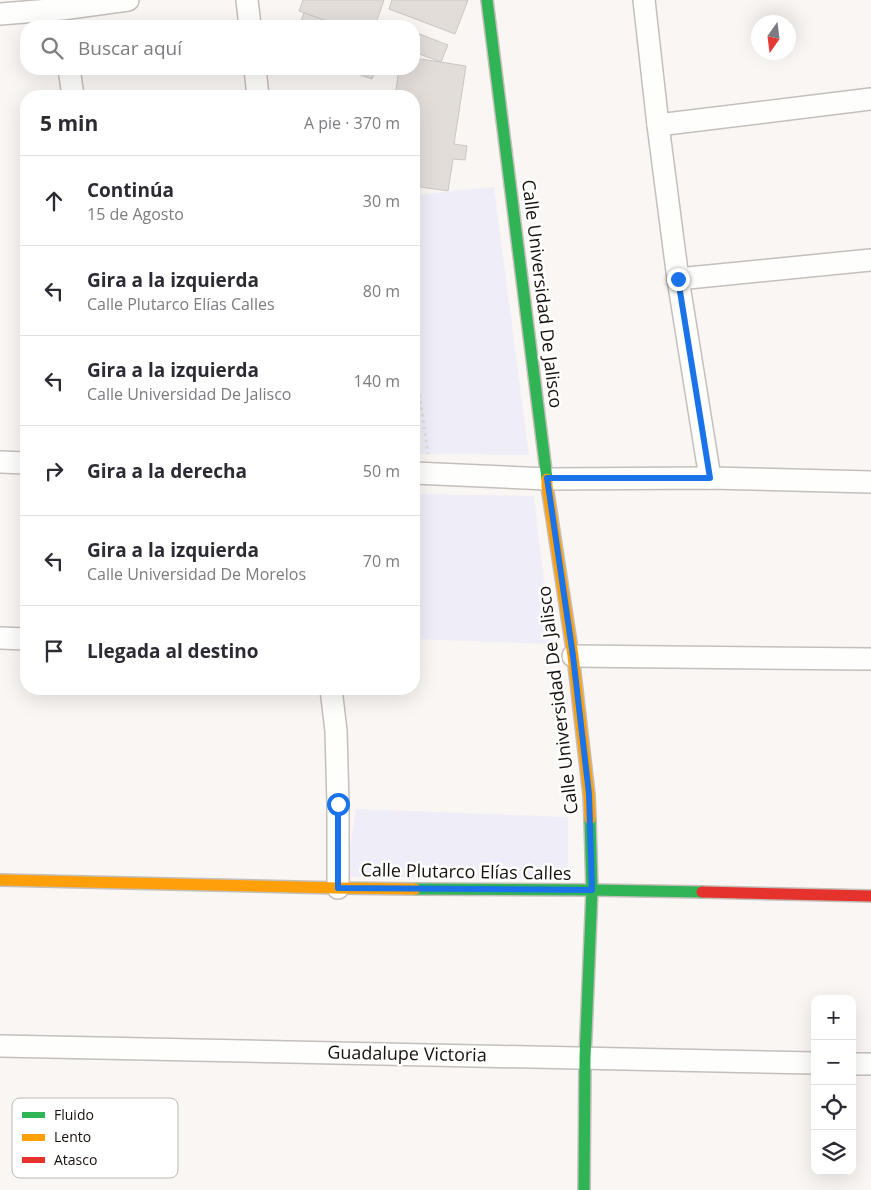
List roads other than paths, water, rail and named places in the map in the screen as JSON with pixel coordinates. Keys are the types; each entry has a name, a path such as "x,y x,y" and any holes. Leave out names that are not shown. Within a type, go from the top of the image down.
{"street":[{"path":"0,14 63,17 128,0"},
{"path":"246,0 249,20"},
{"name":"Calle Universidad De Jalisco","path":"487,0 547,478 573,656 589,794 592,890 585,1058 584,1190"},
{"path":"644,0 678,279 710,478"},
{"path":"70,75 72,90"},
{"path":"256,75 257,90"},
{"path":"658,125 871,99"},
{"path":"678,279 871,260"},
{"path":"0,462 20,463"},
{"path":"423,474 547,478 710,478 871,482"},
{"path":"0,638 20,639"},
{"path":"573,656 871,659"},
{"path":"332,695 336,731 338,888"},
{"name":"Calle Plutarco Elías Calles","path":"0,880 338,888 592,890 871,896"},
{"name":"Guadalupe Victoria","path":"0,1046 811,1063"},
{"path":"856,1064 871,1064"}]}
